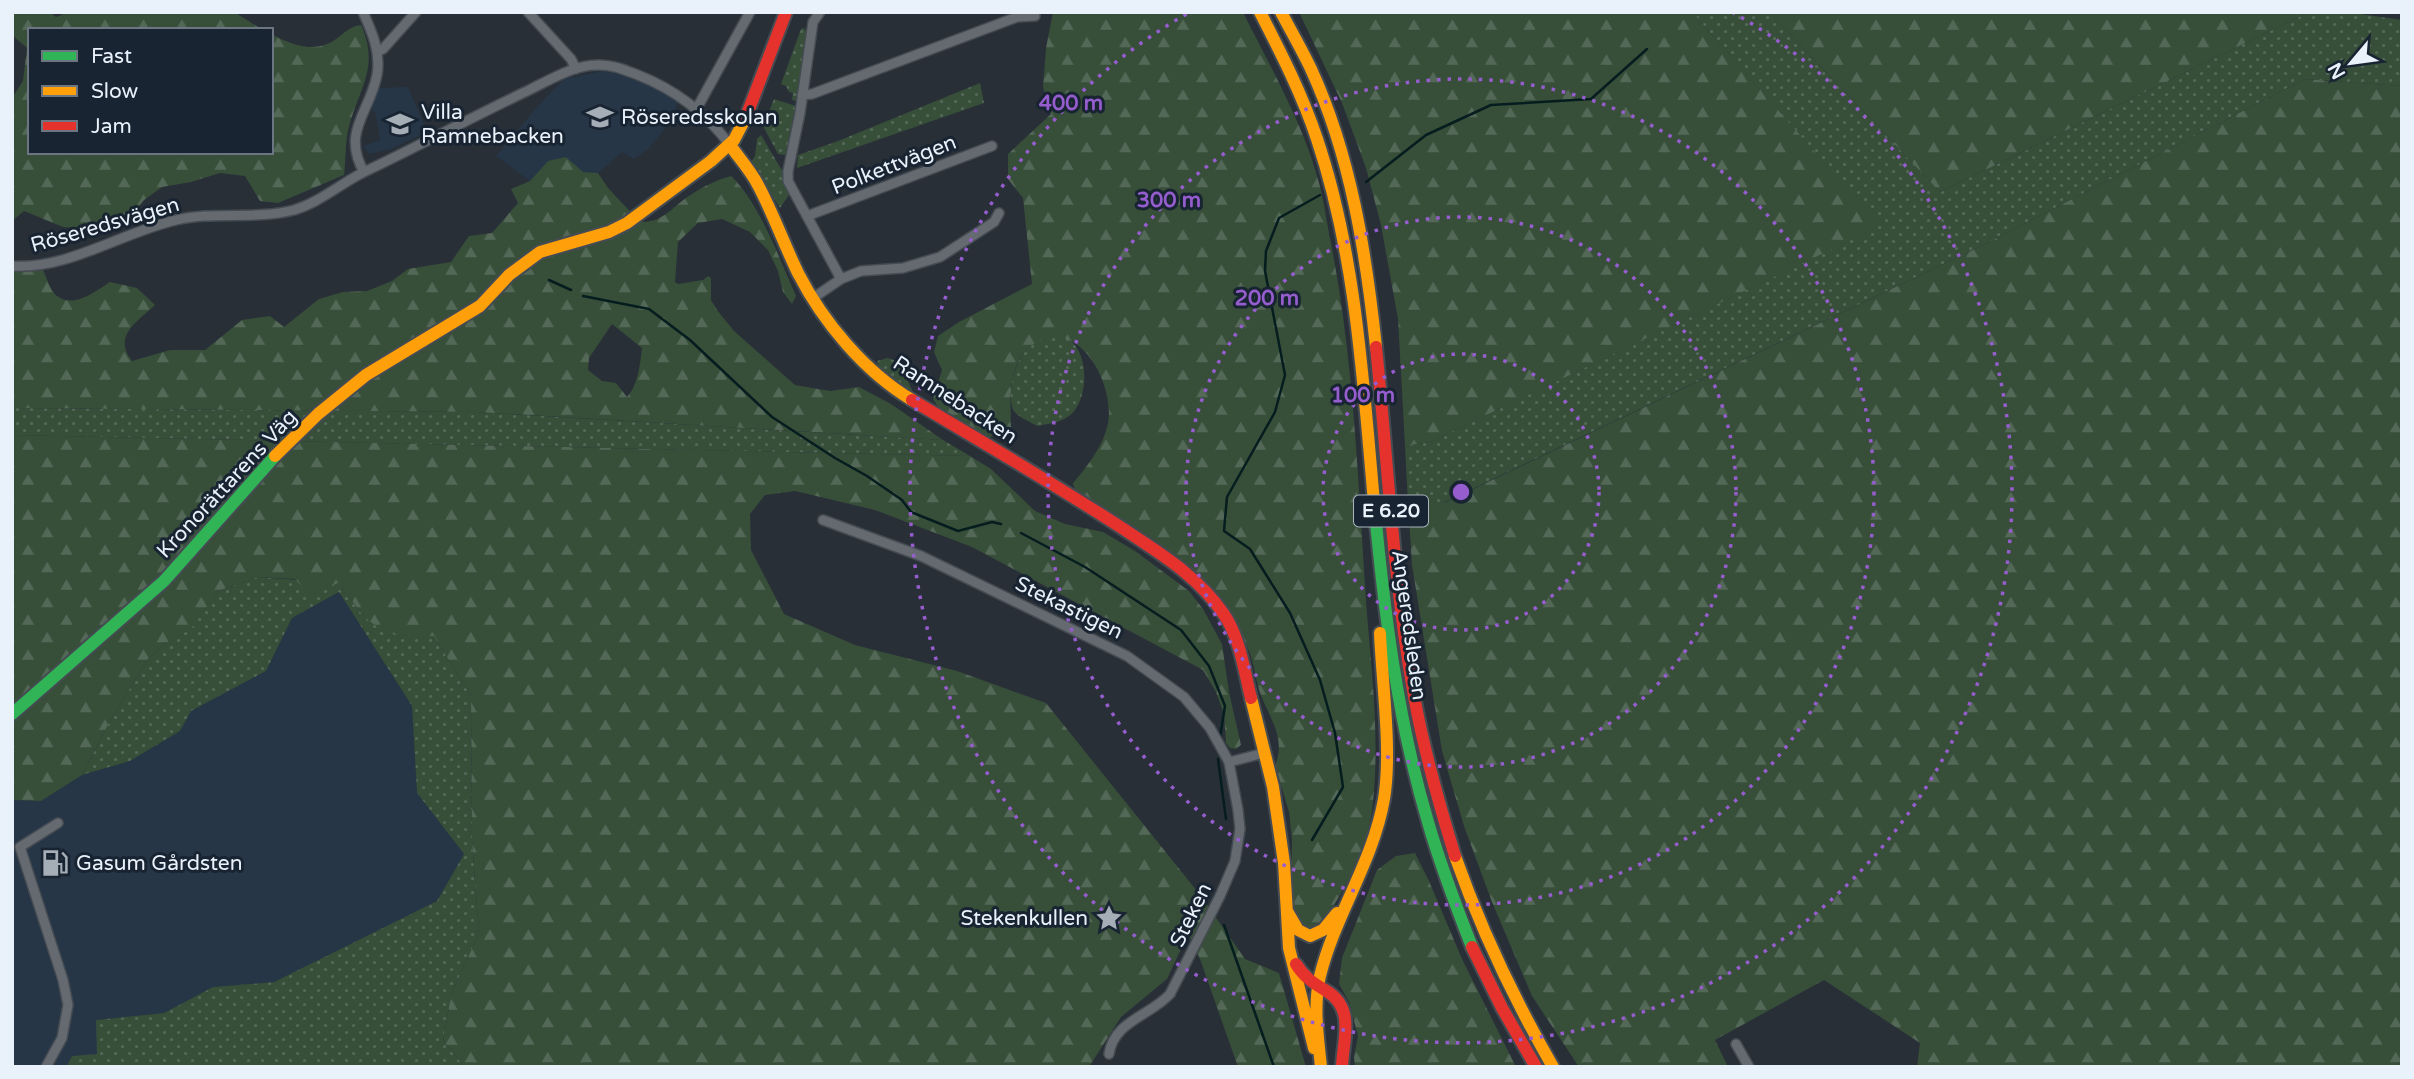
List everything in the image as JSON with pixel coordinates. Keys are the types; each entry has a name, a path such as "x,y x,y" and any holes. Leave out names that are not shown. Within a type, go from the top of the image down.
{"main road":[{"path":"730,145 744,123 786,12"},
{"name":"Angeredsleden","path":"1260,12 1274,35 1308,110 1340,221 1360,349 1379,555 1400,706 1424,813 1471,945 1508,1021 1536,1067"},
{"name":"Angeredsleden","path":"1281,12 1311,69 1330,117 1354,200 1376,338 1397,565 1411,673 1422,733 1440,804 1463,878 1500,968 1553,1067"},
{"name":"Ramnebacken","path":"730,145 757,182 799,275 813,298 845,340 893,389 1132,533 1176,564 1206,590 1225,615 1236,640 1280,825 1289,948 1320,1067"},
{"name":"Kronorättarens Väg","path":"12,714 164,581 271,459 318,414 366,375 480,306 509,275 540,252 609,232 627,223 730,145"},
{"path":"1320,1067 1318,987 1330,947 1374,839 1384,797 1379,555"},
{"path":"1287,911 1298,932 1307,937 1313,936 1328,927 1354,887"},
{"name":"Ramnebacken","path":"1289,948 1302,975 1338,998 1345,1011 1342,1067"},
{"path":"1520,1006 1562,1067"}],"street":[{"path":"363,12 378,51 377,76 354,139 357,159 364,172"},
{"path":"378,51 383,49 416,12"},
{"path":"528,12 571,59 576,69"},
{"path":"697,108 750,12"},
{"path":"818,14 788,171 789,181 841,279"},
{"path":"802,95 812,94 1017,17 1035,16"},
{"name":"Ramnebacken","path":"364,172 492,107 576,69 595,65 617,67 682,96 697,108 730,145"},
{"name":"Polkettvägen","path":"807,216 992,146"},
{"name":"Röseredsvägen","path":"12,266 52,263 174,220 218,215 257,216 293,210 327,195 364,172"},
{"path":"813,298 841,279 862,271 904,268 947,253 994,222 999,213"},
{"name":"Stekastigen","path":"823,520 921,556 1127,656 1184,697 1210,728 1228,762"},
{"path":"1228,762 1264,753"},
{"name":"Steken","path":"1109,1054 1110,1045 1125,1026 1147,1013 1170,994 1235,861 1240,829 1228,762"},
{"path":"46,1067 62,1038 68,1005 63,980 20,848 58,823"},
{"path":"1736,1044 1749,1067"}],"shaded area":[{"name":"Röseredsskolan","path":"603,71 633,77 679,101 667,126 648,149 634,159 622,152 598,173 583,172 548,161 530,181 496,156 564,79"},
{"name":"Villa Ramnebacken","path":"408,87 427,132 391,149 369,154 363,146 380,140 376,115 370,105 378,88"},
{"path":"339,592 412,706 417,793 464,854 437,901 274,982 213,987 164,1013 97,1020 97,1055 72,1056 66,1067 12,1067 12,800 41,801 82,775 130,761 180,731 191,711 266,671 292,618"}],"green space":[{"path":"12,12 50,12 56,17 69,12 234,12 260,28 28,28 28,154 273,154 273,35 287,42 312,47 328,44 351,28 361,25 367,41 368,67 348,131 344,175 278,203 260,201 245,176 220,173 162,187 144,200 130,218 101,230 63,227 24,211 12,221 12,98 23,81 27,48 12,35"},
{"path":"1053,12 1243,12 1293,113 1319,184 1339,287 1350,377 1376,752 1373,802 1365,842 1341,893 1324,920 1316,927 1299,925 1291,906 1292,839 1289,812 1275,765 1278,736 1259,690 1250,654 1233,619 1207,585 1173,554 1075,490 1073,483 1099,447 1108,423 1106,392 1092,360 1081,348 1068,340 1054,337 1029,347 1019,360 1012,380 1011,433 985,438 940,410 933,399 942,370 934,352 938,336 1032,284 1023,198 1008,179 1008,154 1051,114 1043,87 1046,48"},
{"path":"1299,12 1692,12 1880,226 1430,442 1405,446 1398,319 1381,225 1366,168 1342,103"},
{"path":"1692,12 1769,12 1940,192 2309,12 2346,12 2402,20 2402,86 2305,79 1979,247 1443,503 1408,503 1405,446 1430,442 1879,226"},
{"path":"1769,12 2309,12 1940,192"},
{"path":"804,28 807,33 797,101 792,100 793,93 781,84 801,29"},
{"path":"2305,79 2402,86 2402,1067 1917,1067 1920,1043 1824,980 1715,1040 1728,1067 1579,1067 1532,996 1492,902 1464,826 1442,751 1412,565 1408,503 1444,503 1979,247"},
{"path":"980,83 984,103 797,168 798,155"},
{"path":"774,99 796,106 787,155 778,154 763,126"},
{"path":"761,135 783,172 791,192 780,208 751,162 755,156 757,139"},
{"path":"566,157 583,172 598,173 608,188 640,222 655,220 667,214 699,190 731,176 751,201 768,232 796,296 792,304 783,292 778,271 768,250 750,232 722,219 698,223 678,242 675,282 678,284 703,280 708,276 711,278 711,300 717,310 734,331 795,385 830,391 859,387 891,404 943,440 477,412 12,408 12,272 43,270 55,294 70,301 92,294 110,282 137,288 155,305 135,323 126,337 127,352 132,361 170,350 205,350 242,320 270,316 284,327 319,299 343,292 367,291 392,281 408,269 451,262 469,236 492,233 518,203 511,189 530,181 548,161","holes":["612,324 642,348 636,381 627,397 616,383 602,381 588,370 589,358"]},
{"path":"1056,335 1069,340 1077,348 1084,368 1083,390 1080,401 1069,416 1058,422 1037,426 1019,416 1013,409 1011,395 1014,375 1028,348 1036,341"},
{"path":"887,358 896,362 903,370 912,390 910,393 878,366 877,361"},
{"path":"12,408 476,412 943,440 970,456 12,435"},
{"path":"12,435 970,456 991,469 1035,511 1065,524 1103,532 1135,551 1189,591 1203,609 1222,644 1241,745 1236,749 1230,748 1226,743 1224,714 1216,692 1203,670 972,547 875,510 795,491 765,495 750,514 751,550 784,614 855,645 957,671 1046,703 1201,896 1245,959 1279,973 1306,1067 1238,1067 1200,959 1188,934 1167,979 1121,1017 1089,1067 465,1067 443,1041 451,995 479,933 472,840 471,696 434,636 388,634 365,618 338,583 310,595 295,579 258,577 218,591 191,629 166,643 147,660 82,775 41,801 12,800"},
{"path":"258,577 338,583 365,618 434,636 471,696 472,840 479,933 451,995 443,1041 465,1067 66,1067 72,1056 97,1054 96,1020 164,1013 213,987 274,982 437,901 464,854 417,793 412,706 339,592 292,618 266,671 191,711 180,731 130,761 82,775 147,660 166,643 191,628 218,591"},
{"path":"1415,853 1462,959 1516,1067 1355,1067 1358,1036 1349,1002 1339,984 1342,958 1377,870 1396,856"}],"waterway":[{"path":"1366,182 1426,135 1491,105 1591,99 1647,49"},
{"path":"1312,840 1343,787 1335,733 1320,680 1290,613 1250,549 1224,531 1227,497 1275,412 1285,375 1265,271 1266,251 1279,218 1320,195"},
{"path":"549,280 571,290"},
{"path":"583,296 649,309 690,340 772,417 867,476 902,500 911,512 958,531 992,522 1001,524"},
{"path":"1021,533 1085,567 1181,630 1209,666 1225,706 1220,737"},
{"path":"1218,759 1226,819"},
{"path":"1224,925 1274,1067"}],"traffic: fast":[{"path":"12,714 164,581 275,456"},
{"path":"1374,502 1387,623 1408,743 1433,838 1472,947"}],"traffic: slow":[{"path":"1260,12 1311,122 1341,228 1356,319 1374,502"},
{"path":"1281,12 1308,62 1325,102 1347,170 1362,241 1376,347"},
{"path":"275,456 318,414 366,375 480,306 509,275 540,252 609,232 627,223 711,161 734,140 746,117"},
{"path":"730,145 758,185 798,273 820,310 862,360 912,400"},
{"path":"1321,1067 1316,1010 1320,976 1335,931 1371,845 1384,799 1387,739 1380,633"},
{"path":"1251,698 1273,787 1284,863 1289,948 1314,1048"},
{"path":"1455,856 1499,964 1553,1067"},
{"path":"1287,911 1298,930 1310,936 1323,930 1337,913"}],"traffic: jam":[{"path":"746,117 786,12"},
{"path":"1376,347 1396,566 1407,653 1427,757 1455,856"},
{"path":"912,400 1096,511 1189,576 1213,599 1229,622 1241,654 1251,698"},
{"path":"1472,947 1502,1008 1536,1067"},
{"path":"1296,964 1313,982 1335,997 1341,1006 1346,1024 1342,1067"}],"place":[{"name":"Röseredsskolan","path":"600,117"},
{"name":"Villa Ramnebacken","path":"400,124"},
{"name":"Gasum Gårdsten","path":"55,863"},
{"name":"Stekenkullen","path":"1109,918"}]}
